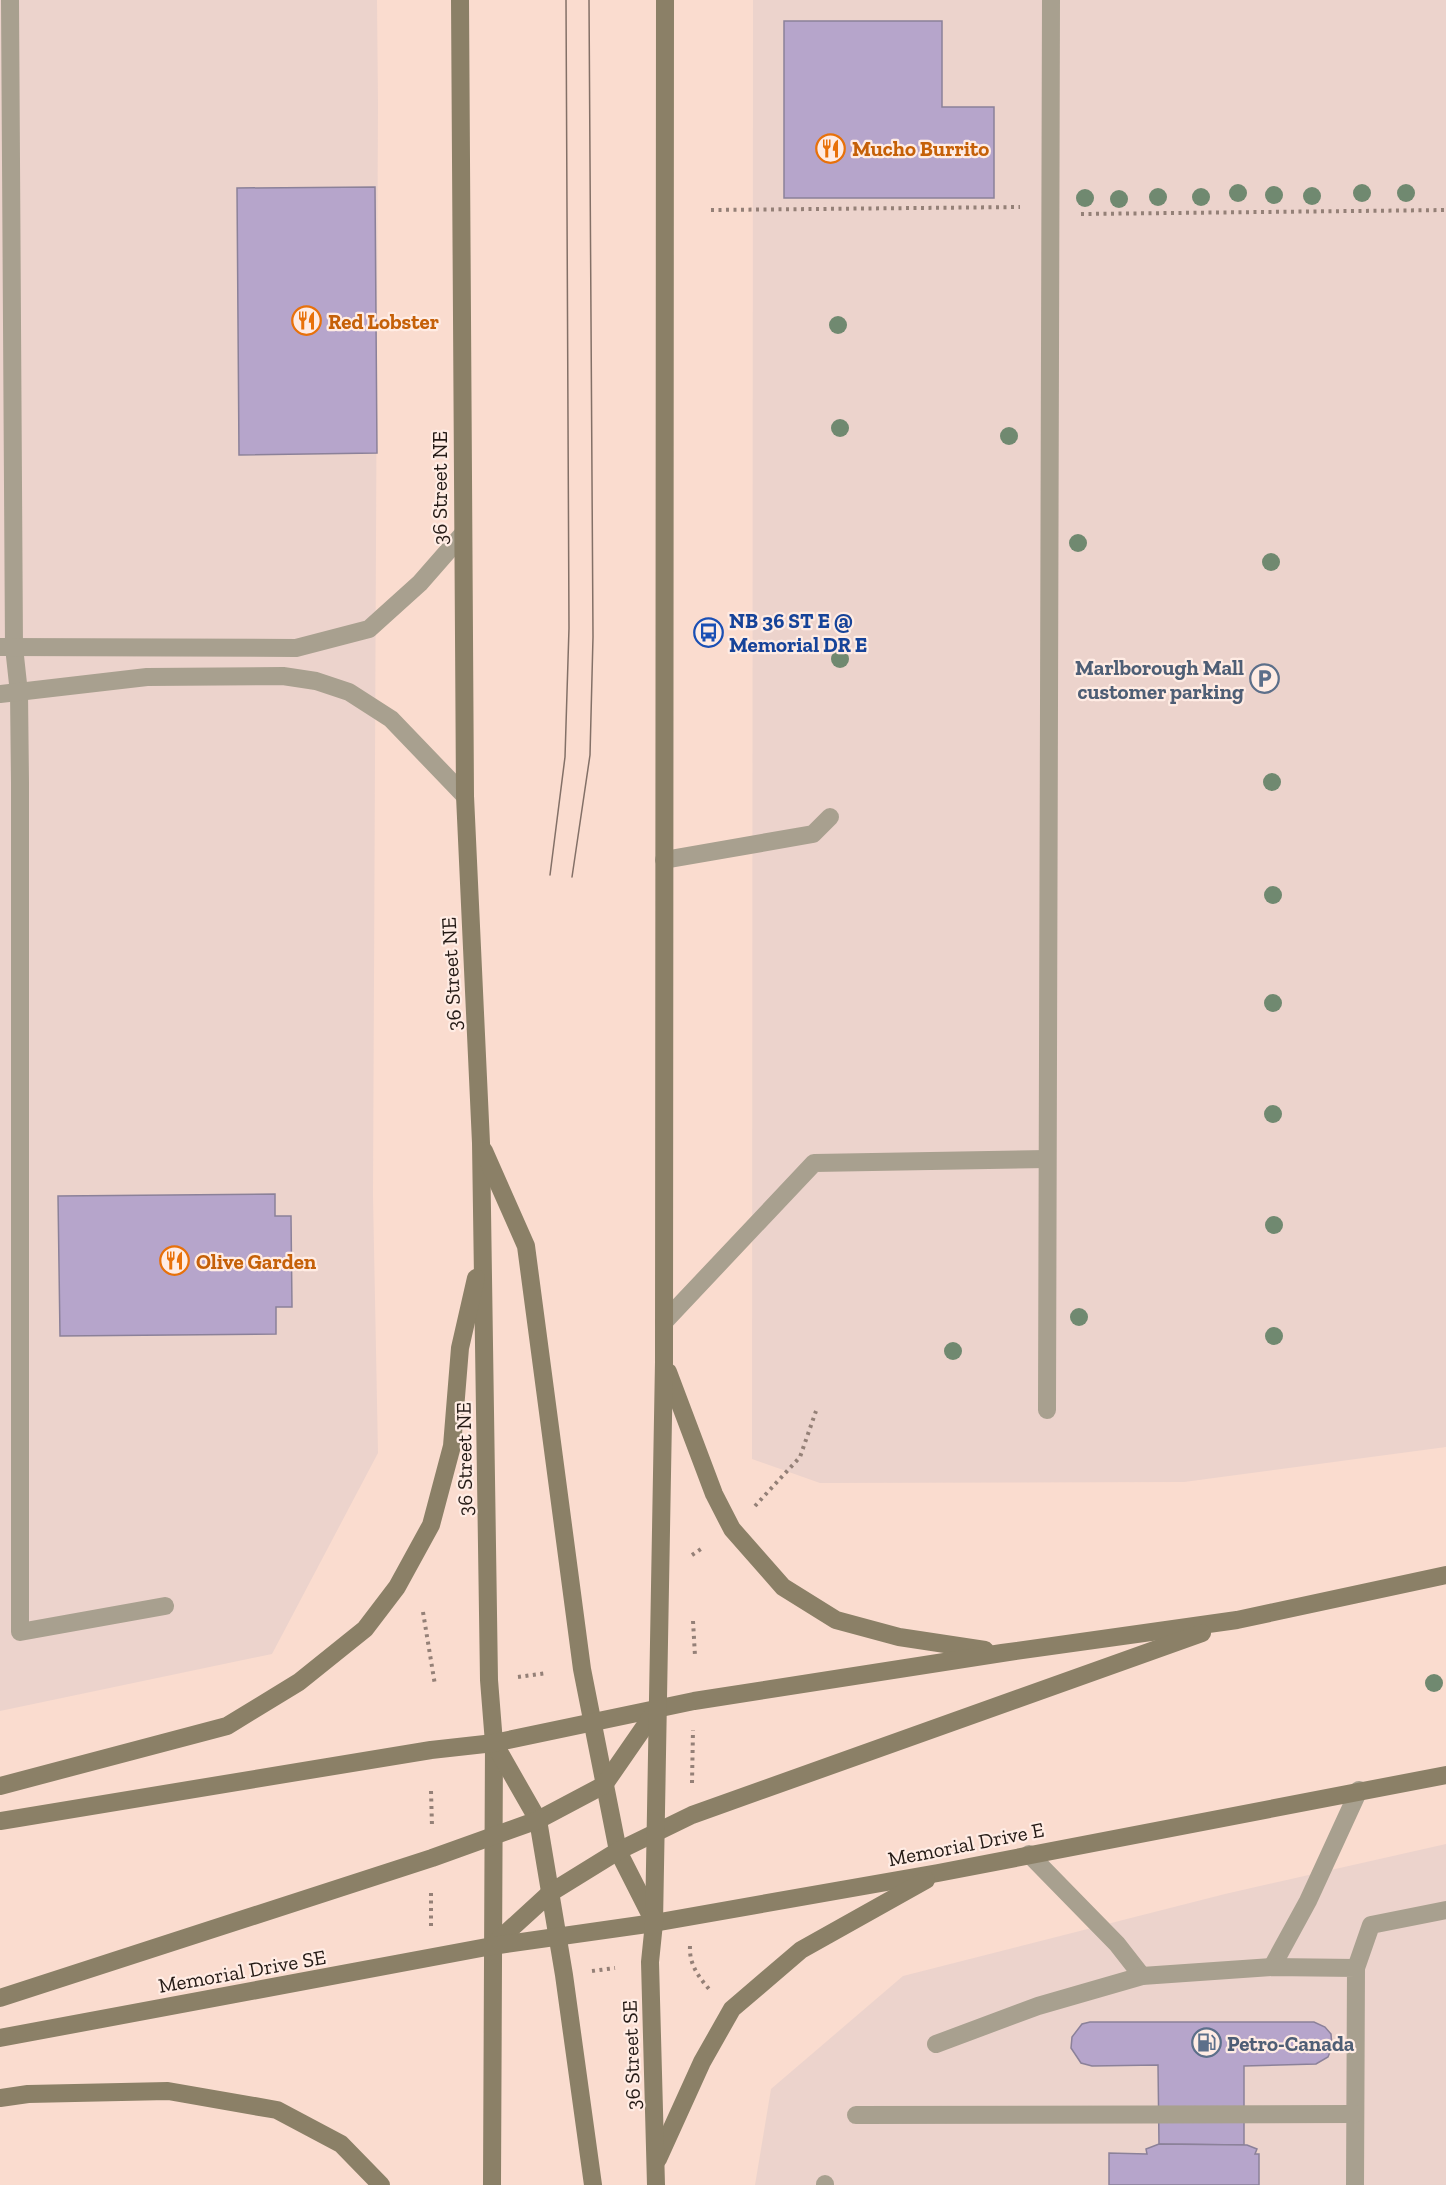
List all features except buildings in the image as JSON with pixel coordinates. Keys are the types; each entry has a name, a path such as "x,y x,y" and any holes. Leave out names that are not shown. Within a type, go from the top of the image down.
{"main road":[{"name":"36 Street NE","path":"459,0 465,796 481,1143 489,1680 494,1743 495,1836 492,1946"},
{"path":"654,1923 664,1362 666,4"},
{"path":"481,1143 526,1246 591,1722 618,1851 654,1923"},
{"path":"0,1786 227,1726 299,1682 365,1629 397,1587 431,1526 452,1446 460,1348 482,1250"},
{"path":"664,1362 714,1494 732,1529 783,1587 836,1620 899,1637 1002,1653"},
{"path":"0,1821 432,1750 494,1743 658,1707 1002,1653 1237,1620 1446,1575"},
{"path":"492,2185 492,1946 550,1893 618,1851 719,1805 1237,1620"},
{"path":"0,1998 538,1820 604,1785 658,1707"},
{"path":"494,1743 538,1820 593,2185"},
{"name":"Memorial Drive E","path":"492,1946 654,1923 938,1873 1359,1790 1445,1779"},
{"path":"656,2163 702,2062 732,2009 801,1950 938,1873"},
{"name":"36 Street SE","path":"654,1923 651,1962 656,2185"},
{"name":"Memorial Drive SE","path":"0,2038 492,1946"},
{"path":"0,2098 28,2094 168,2091 278,2110 341,2144 381,2185"}],"lane":[{"path":"10,0 7,647 19,693 20,1632 165,1606"},
{"path":"1047,1410 1051,0"},
{"path":"7,647 296,648 369,629 420,584 462,535"},
{"path":"0,694 147,677 284,676 316,681 349,692 391,719 465,796"},
{"path":"664,860 813,834 830,817"},
{"path":"664,1322 814,1163 1047,1159"},
{"path":"1272,1967 1308,1901 1359,1790"},
{"path":"1029,1854 1117,1944 1142,1976"},
{"path":"1355,2185 1356,1968 1371,1925 1446,1910"},
{"path":"936,2044 1038,2006 1142,1976 1272,1967 1356,1968"},
{"path":"856,2115 1355,2114"}],"path":[{"path":"752,1509 800,1457 816,1412"},
{"path":"423,1612 435,1685"},
{"path":"512,1677 547,1673"},
{"path":"692,1784 693,1724"},
{"path":"432,1791 432,1831"},
{"path":"431,1926 432,1882"},
{"path":"689,1956 695,1971 712,1992"},
{"path":"580,1973 615,1968"}],"shaded area":[{"path":"0,0 377,0 373,1196 378,1453 272,1654 0,1711"},
{"path":"753,0 1446,0 1446,1447 1184,1482 820,1483 752,1459"},
{"path":"1446,1844 1446,2185 755,2185 771,2089 903,1976 1225,1894"}],"tram line":[{"path":"550,875 565,757 569,628 566,0"},
{"path":"572,877 590,755 593,637 589,0"}],"place":[{"name":"Mucho Burrito","path":"831,148"},
{"name":"Red Lobster","path":"307,321"},
{"name":"NB 36 ST E @ Memorial DR E","path":"708,632"},
{"name":"Marlborough Mall customer parking","path":"1265,679"},
{"name":"Olive Garden","path":"175,1261"},
{"name":"Petro-Canada","path":"1206,2043"}]}
